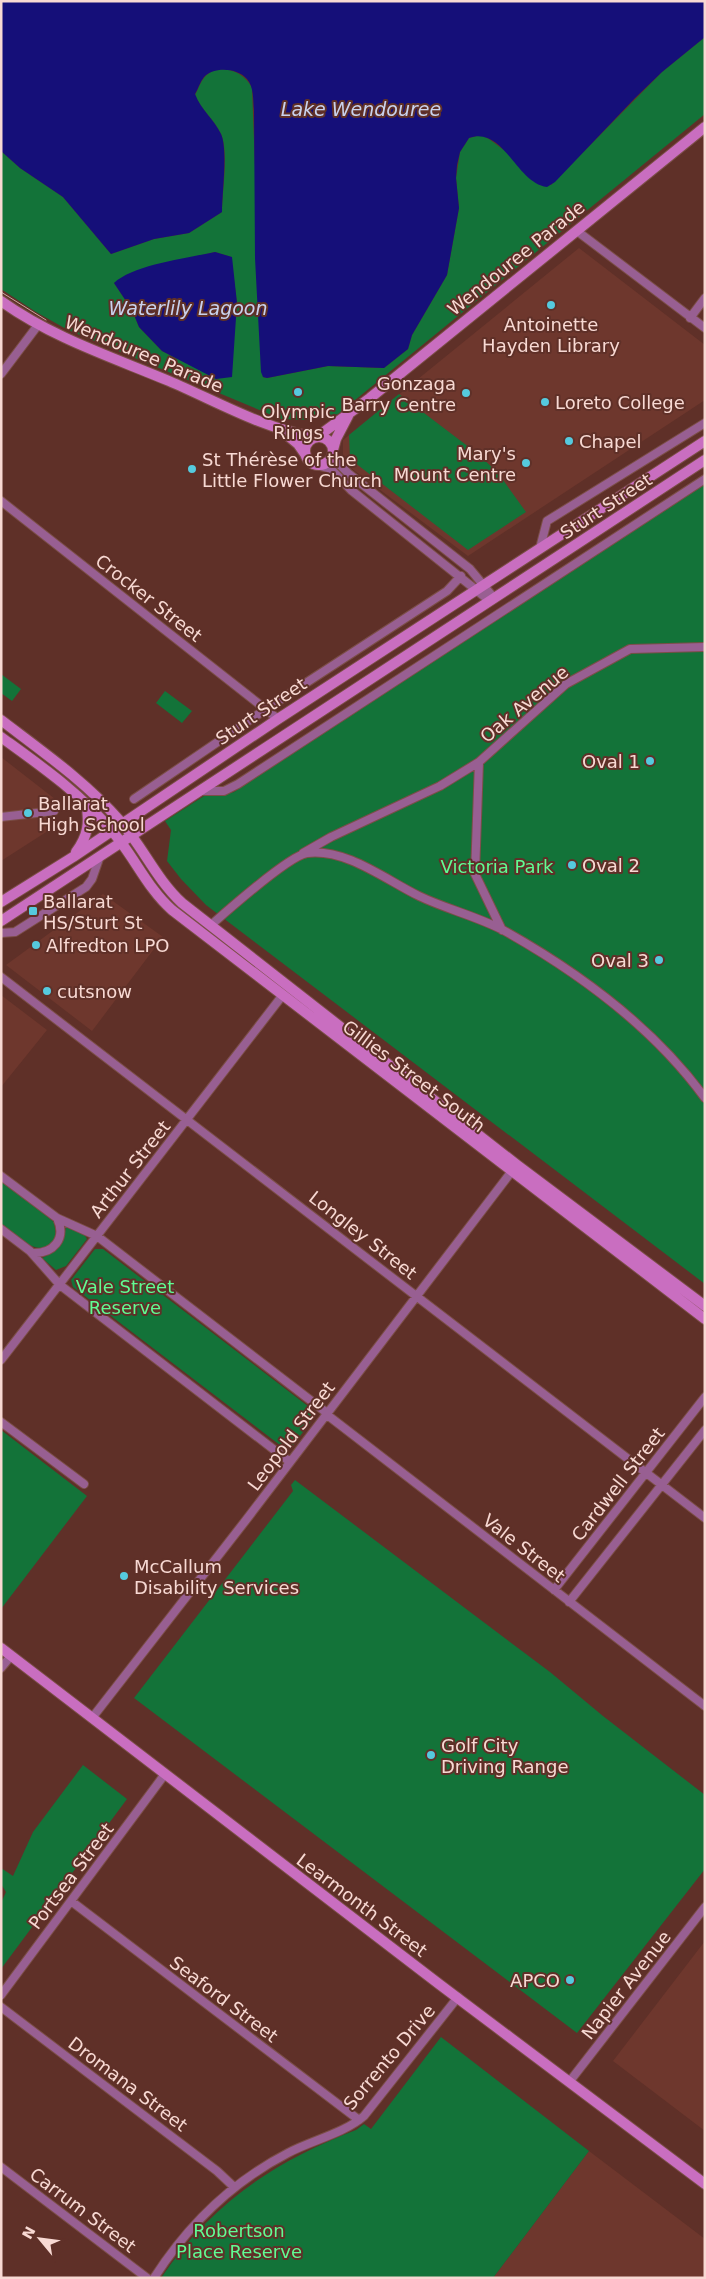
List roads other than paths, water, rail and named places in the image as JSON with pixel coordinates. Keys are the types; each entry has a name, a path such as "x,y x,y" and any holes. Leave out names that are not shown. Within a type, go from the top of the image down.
{"main road":[{"name":"Wendouree Parade","path":"1,301 38,325 77,344 278,428 316,437 348,415 705,127"},
{"name":"Wendouree Parade","path":"333,453 336,439 348,415"},
{"name":"Wendouree Parade","path":"278,428 298,444 305,454"},
{"path":"316,437 327,439 332,445 333,453 326,463 316,465 309,461 305,454 306,444 316,437"},
{"name":"Sturt Street","path":"1,902 73,857 278,719 705,441"},
{"name":"Sturt Street","path":"1,921 705,460"},
{"name":"Gillies Street South","path":"1,720 99,797 132,835 169,890 705,1319"},
{"name":"Gillies Street South","path":"1,737 86,802 112,830 165,904 282,996 514,1168 705,1306"},
{"path":"73,857 88,831 89,822 86,802"},
{"path":"282,996 290,986"},
{"name":"Learmonth Street","path":"1,1648 431,1978 458,1996 705,2184"}],"street":[{"path":"576,231 705,328"},
{"path":"690,318 705,298"},
{"path":"1,374 38,325"},
{"name":"Sturt Street","path":"540,548 548,521 705,423"},
{"path":"333,453 337,462 349,474 460,561 492,599"},
{"path":"316,465 331,469 351,490 461,576 480,587"},
{"name":"Sturt Street","path":"198,791 224,791 238,784 705,478"},
{"name":"Crocker Street","path":"1,500 278,719"},
{"path":"592,535 599,548"},
{"name":"Sturt Street","path":"134,799 266,709 447,591 461,576"},
{"name":"Oak Avenue","path":"211,925 264,881 301,854 331,837 440,786 479,762 566,684 630,649 705,647"},
{"name":"Oak Avenue","path":"479,762 475,874 502,930"},
{"path":"1,817 54,811"},
{"path":"301,854 320,853 354,862 420,896 502,930 569,973 613,1005 656,1042 705,1098"},
{"path":"3,935 15,932 86,887 92,879 100,856"},
{"name":"Longley Street","path":"1,977 705,1518"},
{"name":"Arthur Street","path":"1,1360 282,996"},
{"name":"Leopold Street","path":"92,1718 514,1168"},
{"name":"Vale Street","path":"1,1176 57,1218 97,1236 705,1706"},
{"path":"32,1253 46,1252 57,1243 61,1231 57,1218"},
{"path":"1,1229 32,1253 60,1285 290,1462"},
{"name":"Cardwell Street","path":"554,1590 705,1397"},
{"path":"1,1422 84,1484"},
{"name":"Cardwell Street","path":"569,1602 705,1430"},
{"path":"1,1668 11,1656"},
{"name":"Portsea Street","path":"1,1995 166,1774"},
{"name":"Seaford Street","path":"71,1901 358,2120"},
{"name":"Napier Avenue","path":"570,2082 705,1907"},
{"name":"Sorrento Drive","path":"154,2278 188,2231 234,2187 287,2153 358,2120 371,2108 458,1996"},
{"name":"Dromana Street","path":"1,2007 217,2171 234,2187"},
{"name":"Carrum Street","path":"1,2167 147,2278"}],"water":[{"name":"Lake Wendouree","path":"1,1 705,1 705,37 662,72 555,182 547,187 536,183 527,176 501,147 492,140 481,136 469,138 460,152 457,165 456,178 459,208 447,275 412,335 408,349 384,368 328,366 267,378 263,377 261,372 255,258 254,110 252,90 247,79 238,72 214,71 204,77 195,94 221,134 223,141 222,212 189,233 154,239 111,254 63,197 20,168 1,151"},
{"name":"Waterlily Lagoon","path":"215,252 232,257 237,303 232,377 216,379 162,351 139,327 132,310 114,283 134,271 147,267"}],"tram line":[{"path":"1,292 46,320"}],"place":[{"name":"Antoinette Hayden Library","path":"551,305"},
{"name":"Olympic Rings","path":"298,392"},
{"name":"Gonzaga Barry Centre","path":"466,393"},
{"name":"Loreto College","path":"545,402"},
{"name":"Chapel","path":"569,441"},
{"name":"Mary's Mount Centre","path":"526,463"},
{"name":"St Thérèse of the Little Flower Church","path":"192,469"},
{"name":"Oval 1","path":"650,761"},
{"name":"Ballarat High School","path":"28,813"},
{"name":"Oval 2","path":"572,865"},
{"name":"Ballarat HS/Sturt St","path":"33,911"},
{"name":"Alfredton LPO","path":"36,945"},
{"name":"Oval 3","path":"659,960"},
{"name":"cutsnow","path":"47,991"},
{"name":"McCallum Disability Services","path":"124,1576"},
{"name":"Golf City Driving Range","path":"431,1755"},
{"name":"APCO","path":"570,1980"}],"park label":[{"name":"Victoria Park","path":"497,866"},
{"name":"Vale Street Reserve","path":"125,1296"},
{"name":"Robertson Place Reserve","path":"239,2240"}]}
